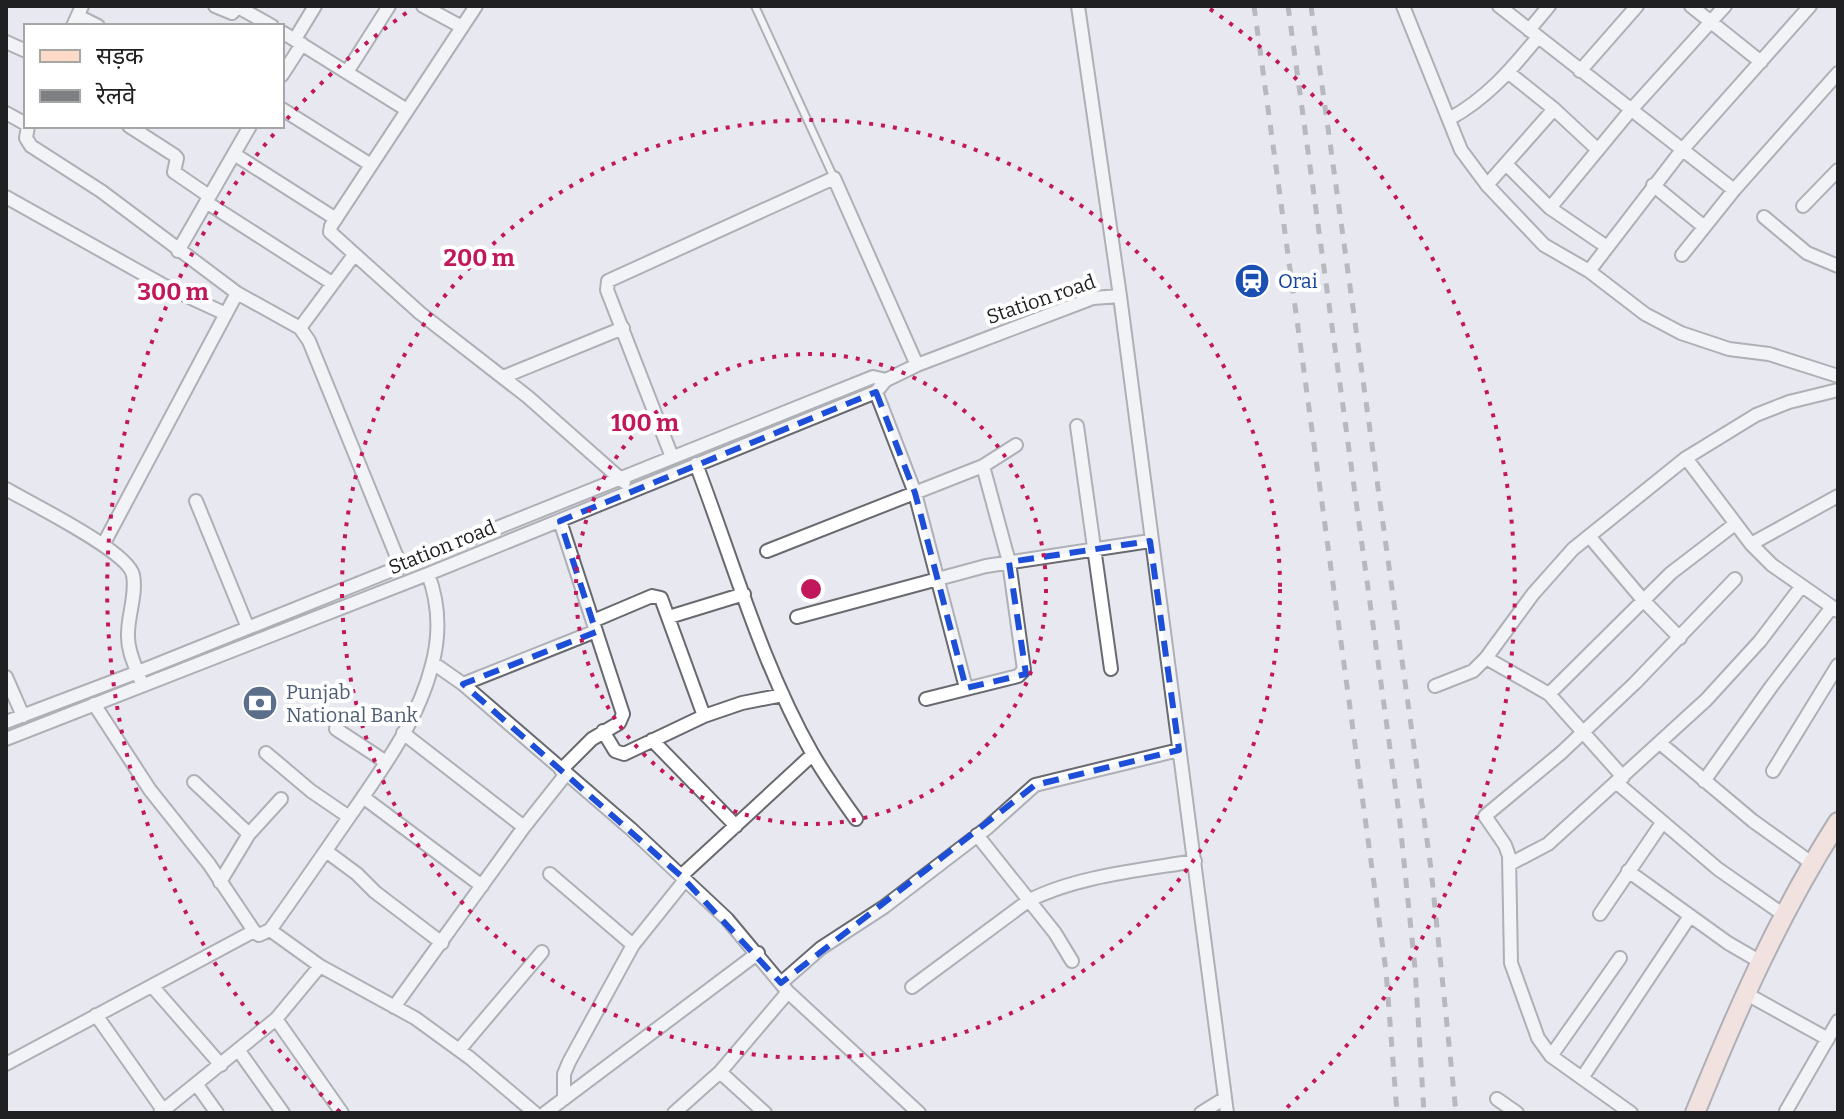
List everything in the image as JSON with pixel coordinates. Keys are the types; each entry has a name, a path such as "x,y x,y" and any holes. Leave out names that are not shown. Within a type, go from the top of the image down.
{"street":[{"path":"215,6 232,13 238,6 269,24"},
{"path":"284,71 315,6"},
{"path":"347,72 389,6"},
{"path":"423,6 462,27"},
{"path":"476,6 330,232 420,313 503,377 632,490"},
{"path":"1078,6 1120,296 1227,1113"},
{"path":"1403,6 1461,150 1487,185 1544,245 1589,271 1645,314 1681,333 1729,349 1769,354 1838,376"},
{"path":"1499,6 1734,190"},
{"path":"1449,119 1477,102 1509,73 1549,6"},
{"path":"1580,71 1637,6"},
{"path":"1691,6 1761,62"},
{"path":"1550,208 1630,111 1725,6"},
{"path":"1589,271 1682,150 1810,6"},
{"path":"284,33 407,110"},
{"path":"1509,73 1598,150"},
{"path":"1682,255 1703,226 1838,73"},
{"path":"1487,185 1554,109"},
{"path":"284,110 371,165"},
{"path":"26,128 26,138 31,146 101,191 237,293 300,328 309,341 401,567"},
{"path":"132,128 174,155 177,158 174,172 208,199 332,283"},
{"path":"178,251 249,128"},
{"path":"234,154 336,219"},
{"path":"1506,164 1550,208 1607,247"},
{"path":"1803,206 1838,170"},
{"path":"672,457 607,290 608,281 834,178 917,365"},
{"path":"1653,185 1703,226"},
{"path":"6,197 163,285 226,314"},
{"path":"1764,217 1807,253 1838,266"},
{"path":"300,328 354,255"},
{"path":"103,545 237,293"},
{"name":"Station road","path":"6,739 428,574 876,392 886,380 917,365 1093,298 1120,296"},
{"path":"503,377 623,328"},
{"name":"Station road","path":"6,722 873,377 886,380"},
{"path":"1435,686 1473,671 1533,594 1573,549 1686,458 1756,415 1789,402 1838,390"},
{"path":"876,392 915,493 966,688"},
{"path":"1077,426 1111,669"},
{"path":"767,551 983,466 1016,445"},
{"path":"1686,458 1751,544 1772,565 1835,609 1771,687 1704,781"},
{"path":"696,464 783,695 812,755 856,819"},
{"path":"926,699 1018,676 1024,670 1009,562 983,466"},
{"path":"6,489 120,556 133,574 128,648 143,686"},
{"path":"1751,544 1838,496"},
{"path":"196,501 248,628"},
{"path":"394,1007 563,772 603,731 619,723 623,714 560,521"},
{"path":"1549,694 1671,573 1735,524"},
{"path":"1589,536 1680,638"},
{"path":"797,617 1009,562 1150,541"},
{"path":"94,704 150,790 259,935 270,930 363,797 403,733 433,663 438,623 435,593 428,574"},
{"path":"1631,1113 1551,1056 1538,1038 1511,963 1510,864 1505,845 1486,820 1486,813 1533,778 1584,731 1680,638 1735,579"},
{"path":"1510,864 1548,844 1660,743 1735,670 1801,587"},
{"path":"669,617 744,594"},
{"path":"463,684 657,595 665,603 704,716"},
{"path":"1486,658 1549,694 1584,731 1620,780 1662,823 1718,869 1784,915"},
{"path":"433,663 463,684 631,829 758,953 784,988 919,1113"},
{"path":"1773,771 1838,665"},
{"path":"6,677 23,716"},
{"path":"603,731 619,754 631,752 704,716 742,703 783,695"},
{"path":"336,729 386,762"},
{"path":"403,733 524,827"},
{"path":"652,740 736,826"},
{"path":"1660,743 1753,821 1813,864"},
{"path":"674,1113 720,1072 784,988 821,948 884,907 1011,808 1035,785 1179,750"},
{"path":"266,753 303,785 349,817"},
{"path":"564,1099 564,1074 569,1062 633,945 683,878 812,755"},
{"path":"194,782 249,834"},
{"path":"363,797 482,886"},
{"path":"220,882 249,834 281,799"},
{"path":"1600,914 1662,823"},
{"path":"1695,1113 1759,961 1813,864 1836,831"},
{"path":"977,835 1055,933 1072,961"},
{"path":"326,851 442,943"},
{"path":"912,987 1028,901 1060,888 1195,861"},
{"path":"1628,871 1759,961"},
{"path":"550,874 633,945"},
{"path":"1582,1078 1690,916"},
{"path":"270,930 320,966 394,1007 459,1050 535,1113"},
{"path":"6,1064 254,931"},
{"path":"459,1050 542,952"},
{"path":"545,1113 758,953"},
{"path":"1551,1056 1620,958"},
{"path":"96,1015 162,1112 276,1019 320,966"},
{"path":"152,986 221,1065"},
{"path":"1745,993 1828,1039"},
{"path":"276,1019 342,1113"},
{"path":"1786,1111 1838,1021"},
{"path":"239,1051 283,1113"},
{"path":"720,1072 765,1113"},
{"path":"197,1085 217,1113"},
{"path":"1201,1113 1225,1098"},
{"path":"1497,1099 1517,1113"}],"lane":[{"path":"755,6 834,178"}],"highlighted area":[{"path":"876,392 915,493 966,688 1026,674 1009,562 1150,541 1179,750 1035,785 781,983 681,876 463,684 596,632 560,521"}],"railway":[{"path":"1254,6 1386,971 1397,1113"},
{"path":"1288,6 1399,814 1415,968 1424,1113"},
{"path":"1311,6 1431,869 1456,1113"}],"place":[{"name":"Orai","path":"1252,281"},
{"name":"Punjab National Bank","path":"260,703"}]}
